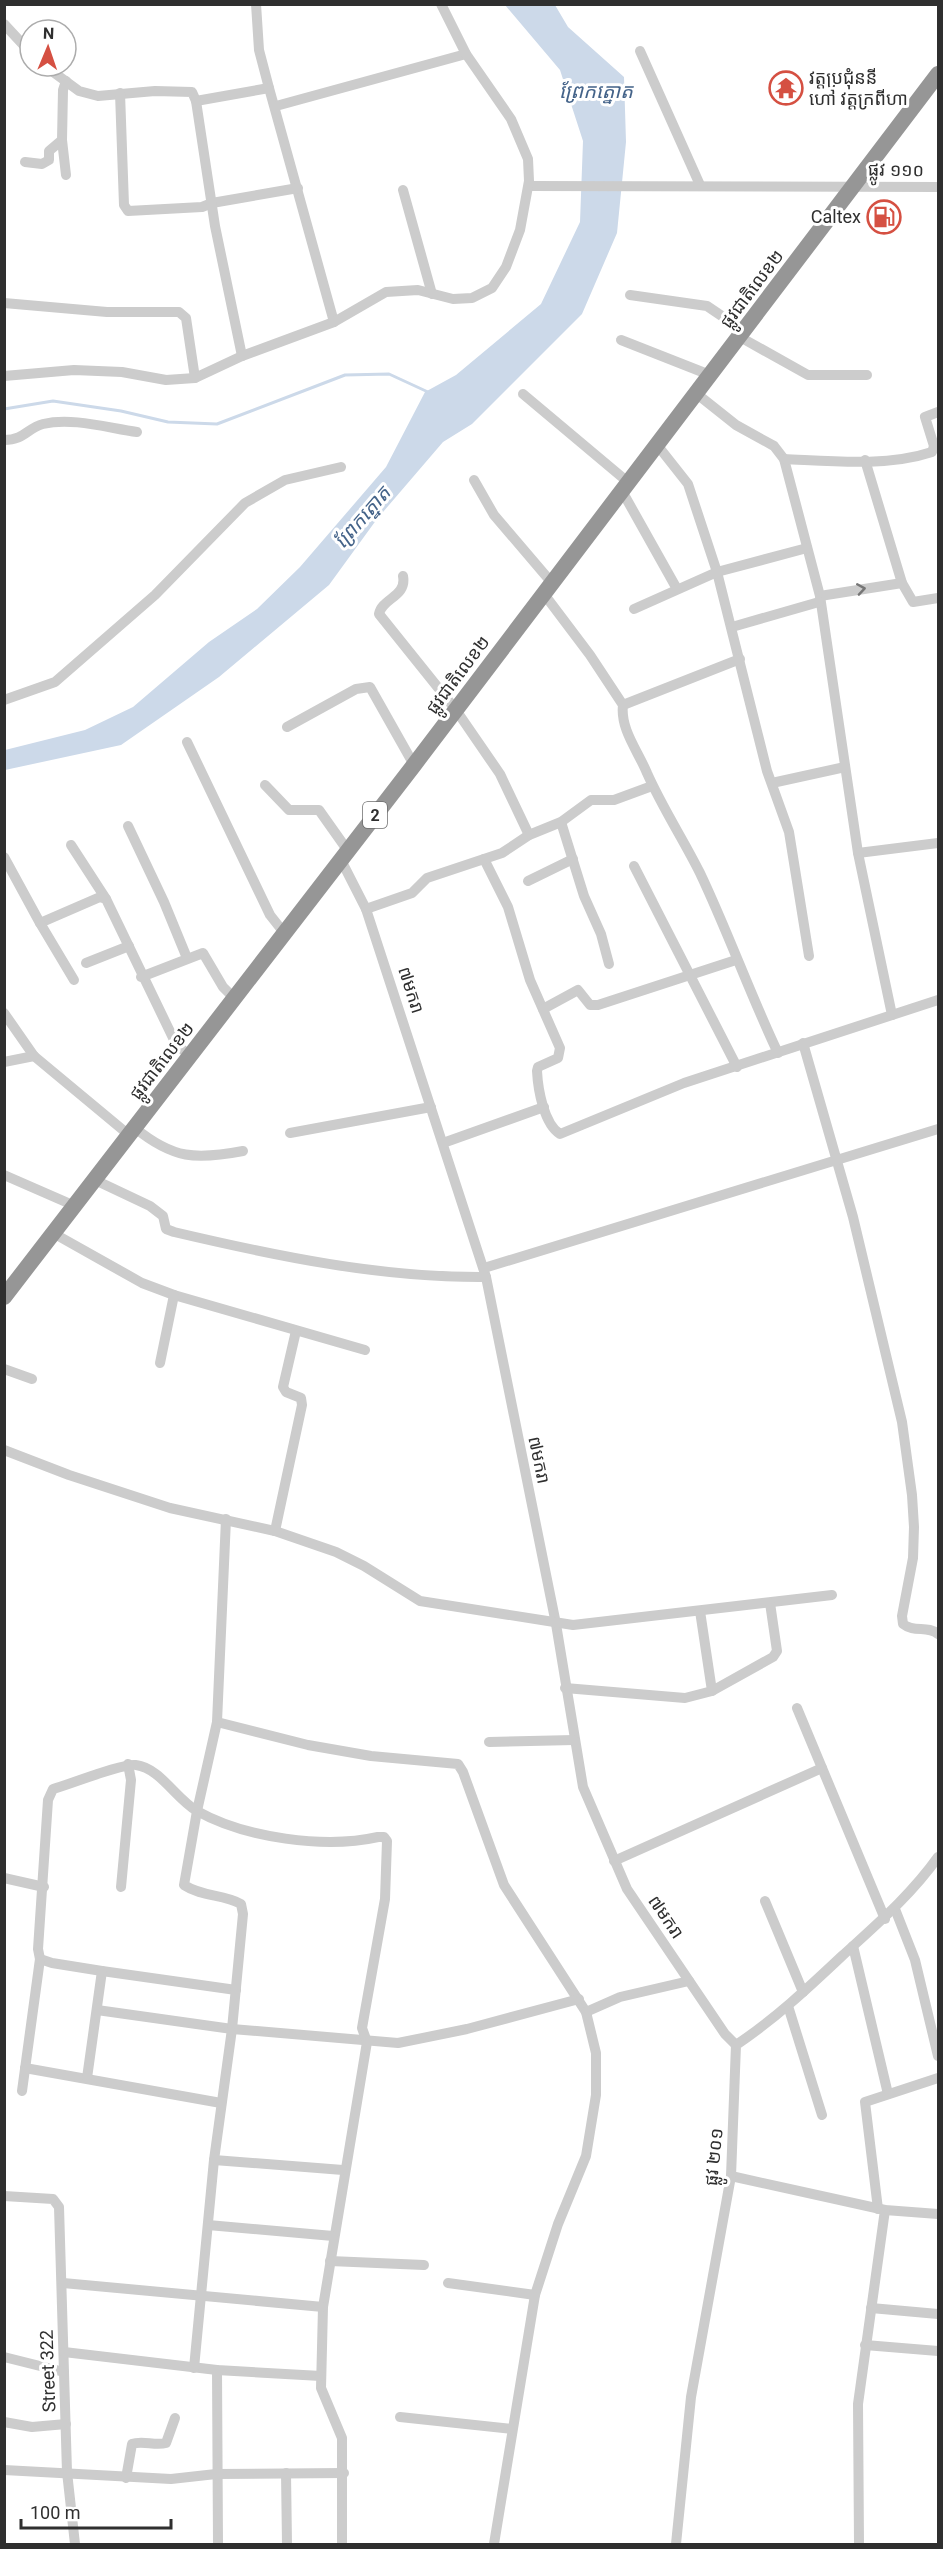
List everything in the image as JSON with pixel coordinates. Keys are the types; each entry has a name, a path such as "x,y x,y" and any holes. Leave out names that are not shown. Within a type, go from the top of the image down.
{"highway":[{"name":"ផ្លូវជាតិលេខ២","path":"4,1298 658,446 939,74"}],"street":[{"path":"256,4 260,50 268,88 276,106 334,322"},
{"path":"4,376 74,370 122,372 166,380 195,378 242,356 334,322 386,292 418,290 453,299 472,298 492,288 506,267 520,230 528,186 528,159 518,135 466,54 441,4"},
{"path":"4,24 18,39"},
{"path":"640,51 700,185"},
{"path":"276,106 466,54"},
{"path":"62,78 79,91 98,96 120,93 192,92 196,101 212,203 242,356"},
{"path":"66,81 63,90 62,140 66,175"},
{"path":"196,101 268,88"},
{"path":"120,93 126,209 132,212 149,212 202,207 212,203 298,188"},
{"path":"25,162 42,164 49,160 49,151 62,140"},
{"name":"ផ្លូវ ១១០","path":"528,186 560,188 635,185 939,188"},
{"path":"403,190 432,294"},
{"path":"630,295 707,306 742,334 808,375 867,375"},
{"path":"4,303 107,312 179,312 186,318 195,378"},
{"path":"621,340 711,375"},
{"path":"523,394 626,487 677,589"},
{"path":"697,394 736,425 774,446 784,459 819,599 858,852 892,1015"},
{"path":"784,459 865,460 932,452 934,446 925,418 939,412"},
{"path":"4,440 25,436 39,425 60,421 137,432"},
{"path":"658,446 688,484 717,573 772,783 789,832 808,956"},
{"path":"865,460 902,583 913,602 939,598"},
{"path":"4,700 55,682 155,595 245,503 285,480 341,467"},
{"path":"474,480 494,515 548,589 623,705 622,716 627,731 652,786 670,814 700,873 778,1053"},
{"path":"634,609 717,573 807,548"},
{"path":"403,576 404,583 400,592 383,606 379,615 456,710 500,774 529,835"},
{"path":"732,627 819,599 902,583"},
{"path":"623,705 740,659"},
{"path":"287,727 357,689 370,687 414,765"},
{"path":"187,742 270,915 285,934"},
{"path":"772,783 845,767"},
{"name":"៧មករា","path":"265,785 289,810 319,810 345,855 366,909 485,1272 556,1624 583,1787 627,1889 725,2034 736,2045"},
{"path":"366,909 412,892 427,878 502,853 529,835 561,822 591,800 614,800 652,786"},
{"path":"561,822 584,896 601,934 609,964"},
{"path":"128,826 164,902 187,958"},
{"path":"858,852 939,843"},
{"path":"71,845 106,899 141,977 176,1044 190,1056"},
{"path":"4,857 74,980"},
{"path":"484,859 508,907 530,980 560,1053 558,1058 538,1067 537,1077 544,1107 552,1126 560,1134 636,1101 803,1043 939,1000"},
{"path":"528,881 573,859"},
{"path":"634,866 737,1067"},
{"path":"40,923 100,897 106,899"},
{"path":"86,963 129,946"},
{"path":"141,977 203,953 223,987 235,999"},
{"path":"543,1009 578,990 593,1006 736,960"},
{"path":"4,1013 34,1056 132,1132 178,1154 199,1158 243,1151"},
{"path":"803,1043 837,1158 897,1399 912,1495 913,1558 902,1616 903,1624 909,1629 930,1629 939,1634"},
{"path":"4,1062 34,1056"},
{"path":"290,1133 431,1107"},
{"path":"443,1143 544,1107"},
{"path":"95,1180 150,1206 162,1215 165,1228 174,1233 288,1257 389,1271 485,1272 837,1158 939,1129"},
{"path":"4,1175 75,1206"},
{"path":"53,1233 142,1283 174,1295 365,1350"},
{"path":"160,1363 174,1295"},
{"path":"276,1531 302,1405 301,1398 286,1392 283,1387 296,1331"},
{"path":"4,1369 32,1379"},
{"path":"4,1450 69,1475 170,1508 276,1531 364,1566 420,1601 573,1625 832,1595"},
{"path":"194,2368 214,2160 232,2028 243,1914 241,1904 234,1900 194,1892 184,1885 197,1811 217,1722 226,1519"},
{"path":"565,1688 676,1697 693,1697 712,1691 773,1657 777,1651 770,1603"},
{"path":"700,1611 712,1691"},
{"path":"797,1708 885,1919"},
{"path":"217,1722 308,1745 371,1756 458,1764 464,1772 504,1885 586,2012 596,2053 596,2095 586,2156 558,2224 535,2295 494,2544"},
{"path":"489,1742 574,1740"},
{"path":"121,1887 131,1780 128,1764"},
{"path":"22,2091 40,1959 38,1949 50,1793 53,1789 128,1764 148,1769 197,1811 279,1838 323,1842 384,1837 387,1841 385,1899 363,2028 367,2042 323,2307 322,2396 342,2438 344,2473 342,2544"},
{"path":"614,1861 822,1768"},
{"path":"736,2045 769,2024 885,1919 939,1857"},
{"path":"4,1878 44,1887"},
{"path":"765,1901 803,1992"},
{"path":"895,1909 915,1960 939,2056"},
{"path":"853,1946 888,2094"},
{"path":"40,1959 102,1971 236,1990"},
{"path":"87,2078 102,1971"},
{"path":"586,2012 620,1997 689,1981"},
{"path":"98,2010 232,2028 398,2043 467,2029 579,1999"},
{"path":"788,2006 822,2115"},
{"name":"ផ្លូវ ២០១","path":"676,2544 691,2397 731,2176 736,2045"},
{"path":"25,2068 221,2103"},
{"path":"859,2544 858,2404 881,2209 865,2102 939,2078"},
{"path":"214,2160 344,2170"},
{"path":"731,2176 881,2209 939,2214"},
{"name":"Street 322","path":"4,2196 54,2199 59,2207 62,2231 68,2472 75,2544"},
{"path":"208,2225 333,2236"},
{"path":"330,2260 424,2265"},
{"path":"63,2283 200,2298 323,2307"},
{"path":"448,2283 535,2295"},
{"path":"871,2308 939,2314"},
{"path":"865,2345 939,2351"},
{"path":"64,2352 194,2368 321,2376"},
{"path":"4,2357 64,2372"},
{"path":"217,2370 218,2544"},
{"path":"400,2417 512,2429"},
{"path":"126,2478 132,2444 137,2442 158,2445 166,2443 170,2439 175,2418"},
{"path":"4,2422 32,2427 66,2424"},
{"path":"4,2470 171,2479 216,2474 344,2473"},
{"path":"286,2473 287,2544"}],"water":[{"name":"ព្រែកត្នោត","path":"505,5 555,5 568,27 624,77 626,142 617,233 582,314 472,424 443,442 377,519 329,585 219,677 121,745 5,770 5,750 85,730 133,707 209,642 257,609 300,567 386,467 425,392 456,375 541,304 580,222 583,141 560,70"}],"waterway":[{"path":"4,409 53,401 121,411 168,422 217,424 345,375 389,374 428,392"}],"place":[{"name":"វត្តប្រជុំននី ហៅ វត្តក្រពីហា","path":"786,88"},
{"name":"Caltex","path":"884,217"}]}
